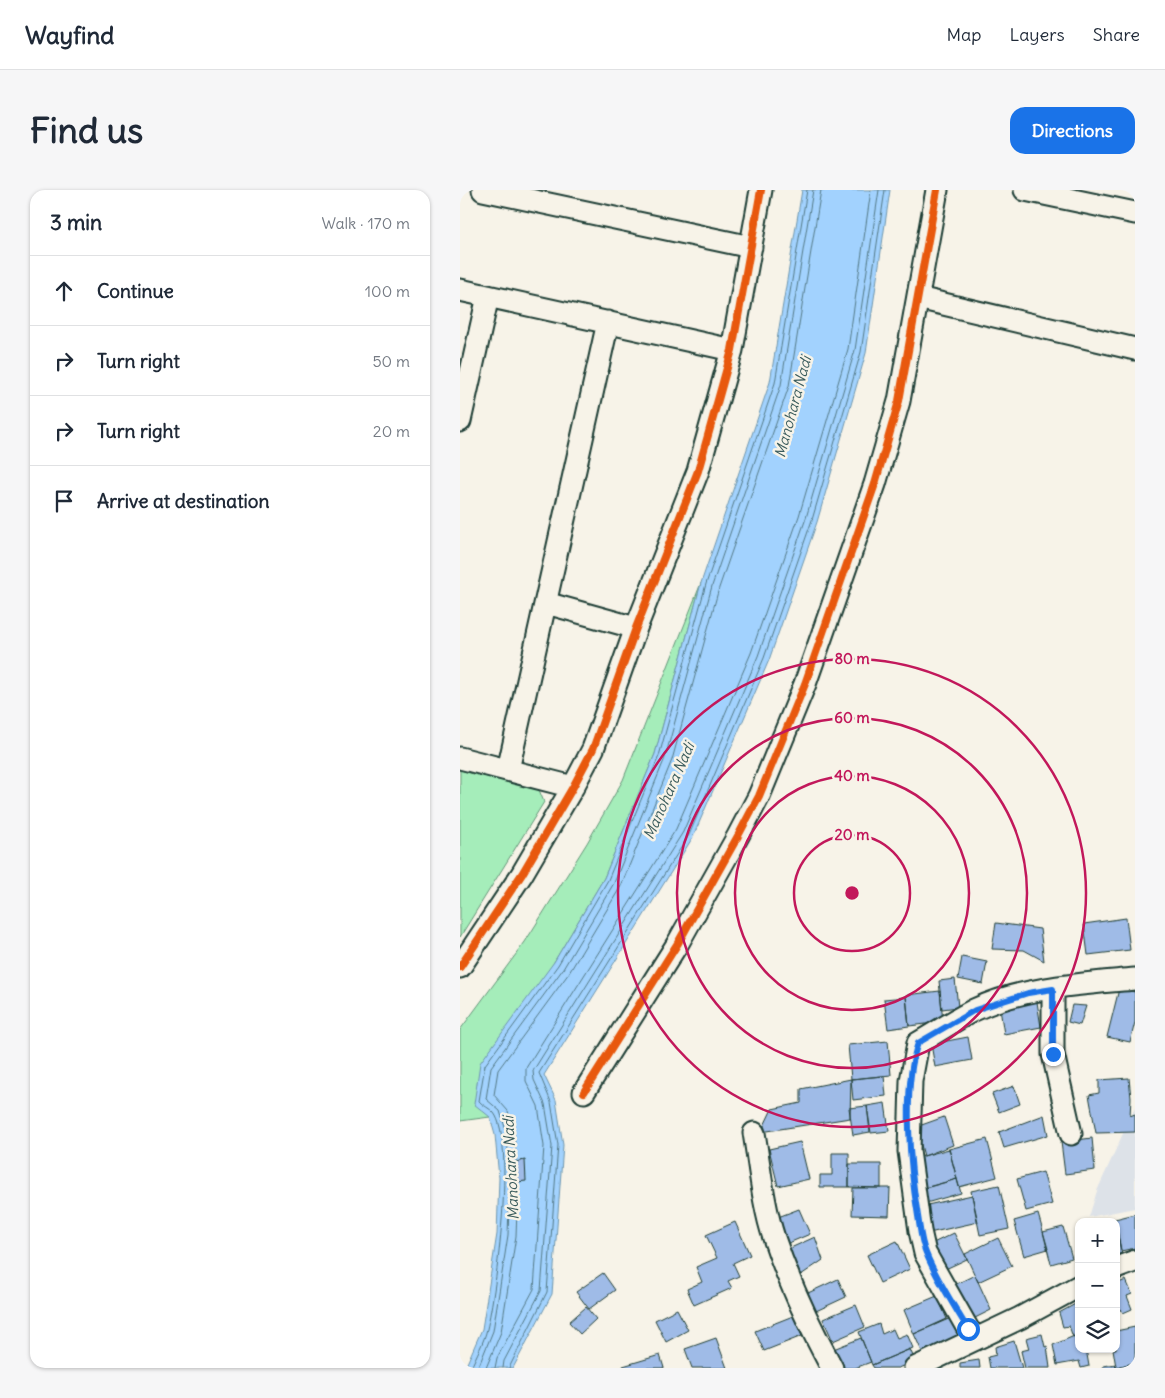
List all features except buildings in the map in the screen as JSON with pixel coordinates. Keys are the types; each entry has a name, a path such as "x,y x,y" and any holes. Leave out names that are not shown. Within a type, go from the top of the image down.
{"street":[{"path":"483,190 751,247"},
{"path":"460,967 522,874 593,749 636,628 698,471 732,350 762,190"},
{"path":"584,1092 678,943 759,796 805,684 875,484 899,402 937,190"},
{"path":"1025,190 1135,213"},
{"path":"460,290 732,350"},
{"path":"460,421 488,296"},
{"path":"918,298 1135,348"},
{"path":"508,770 608,322"},
{"path":"546,603 636,628"},
{"path":"460,758 573,787"},
{"path":"976,1338 968,1329 925,1253 920,1231 909,1151 911,1081 914,1052 918,1043 975,1010 1028,993 1135,979"},
{"path":"1053,989 1053,1054 1071,1134"},
{"path":"754,1133 764,1193 774,1237 821,1347 832,1368"},
{"path":"1120,1267 1135,1261"},
{"path":"915,1368 1020,1318 1075,1288"}],"shaded area":[{"path":"1135,1107 1135,1208 1089,1217 1097,1191"}],"green space":[{"path":"701,583 655,754 604,878 554,962 490,1117 460,1121 460,1030 525,942 587,843 623,780"},
{"path":"460,770 539,790 544,802 460,937"}],"water":[{"name":"Manohara Nadi","path":"802,190 890,190 866,353 817,522 769,660 693,837 544,1075 556,1100 563,1145 552,1294 513,1368 465,1368 482,1329 497,1234 499,1178 495,1135 490,1117 474,1104 480,1063 554,962 604,878 655,754 701,583 770,382"}],"cycle path":[{"path":"460,967 522,874 593,749 636,628 698,471 732,350 761,190"},
{"path":"584,1092 678,943 738,836 759,796 805,684 875,484 899,401 937,190"}],"route":[{"path":"968,1329 925,1253 920,1231 909,1151 911,1081 914,1052 918,1043 975,1010 1028,993 1053,989 1053,1054"}]}
